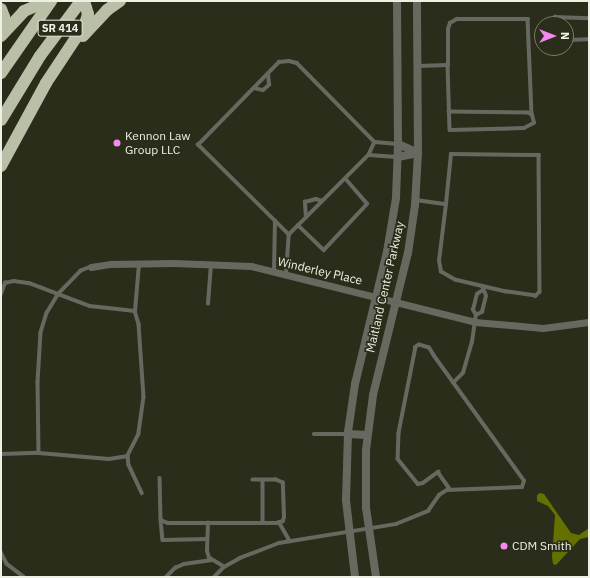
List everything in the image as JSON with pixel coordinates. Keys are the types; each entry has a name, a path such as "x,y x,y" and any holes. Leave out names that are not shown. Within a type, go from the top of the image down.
{"highway":[{"path":"1,36 24,11 48,1"},
{"name":"SR 414","path":"4,68 51,1"},
{"name":"SR 414","path":"1,120 40,56 81,1"},
{"path":"1,166 46,82 72,46 85,24 88,14 84,1"},
{"path":"72,46 107,10 120,1"},
{"path":"1,9 4,17 1,36"}],"street":[{"name":"Maitland Center Parkway","path":"355,577 348,532 345,486 348,434 355,384 393,220 398,157 397,1"},
{"name":"Maitland Center Parkway","path":"376,577 368,530 366,488 367,436 376,380 408,253 416,200 418,153 417,1"},
{"path":"398,144 418,153"},
{"path":"398,157 418,153"},
{"name":"Winderley Place","path":"91,267 139,263 211,263 251,266 376,296 395,303 476,318 543,328 589,322"},
{"path":"348,434 367,436"}],"lane":[{"path":"574,18 589,18"},
{"path":"528,19 533,125 524,128 450,130 448,65 448,29 453,21 528,19"},
{"path":"574,40 589,39"},
{"path":"289,235 198,145 279,62 289,61 297,63 375,142 398,144"},
{"path":"418,66 448,65"},
{"path":"254,88 263,90 269,85 268,74"},
{"path":"449,112 532,115"},
{"path":"286,274 289,235 369,154 375,142"},
{"path":"369,154 383,158 398,157"},
{"path":"451,154 536,154 541,156 540,292 536,296 483,289 455,280 441,272 439,261 446,204 451,154"},
{"path":"298,225 324,250 367,204 345,178"},
{"path":"306,218 305,202 316,199 322,201"},
{"path":"416,200 446,204"},
{"path":"274,271 275,221"},
{"path":"139,263 135,311 139,324 144,397 139,434 128,456 129,465 142,493"},
{"path":"208,304 211,263"},
{"path":"39,453 38,382 41,332 47,313 58,295 81,271 91,267"},
{"path":"1,294 5,283 29,283 90,306 135,311"},
{"path":"453,383 463,373 476,318 482,312 486,296 483,289"},
{"path":"476,318 473,310 477,294 483,289"},
{"path":"214,577 224,567 253,553 290,541 368,530 396,524 428,511 439,495 450,489 522,487 524,481 429,348 424,345 416,347 397,454 398,459 418,484 423,484 438,472 450,489"},
{"path":"314,434 348,434"},
{"path":"1,454 39,453 109,459 128,456"},
{"path":"160,478 160,532 163,540 207,539"},
{"path":"161,518 168,523 279,522 284,517 283,483 253,480"},
{"path":"263,480 263,523"},
{"path":"279,522 290,541"},
{"path":"208,523 207,550 212,560 224,567"},
{"path":"1,552 7,564 24,577"},
{"path":"166,577 175,568 184,564 212,560"}],"shaded area":[{"path":"540,493 544,494 571,533 579,535 589,528 589,537 580,539 556,565 553,564 552,557 555,515 548,506 537,501 537,495"}],"place":[{"name":"Kennon Law Group LLC","path":"117,143"},
{"name":"CDM Smith","path":"504,546"}]}
